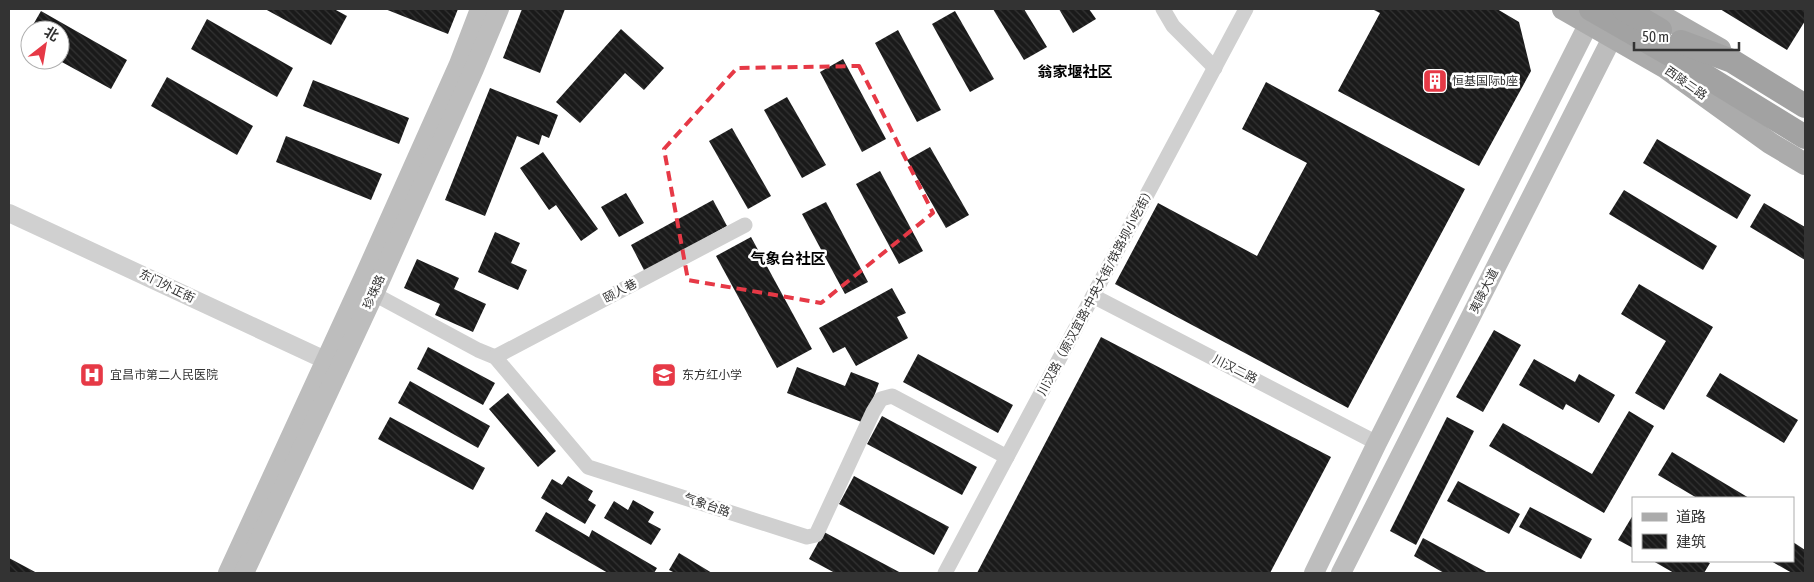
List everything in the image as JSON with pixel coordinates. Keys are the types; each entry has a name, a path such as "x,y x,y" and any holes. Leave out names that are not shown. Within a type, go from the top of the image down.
{"highway":[{"path":"1626,9 1805,118"},
{"path":"1591,14 1673,56 1805,137"},
{"path":"1681,42 1732,61 1805,106"},
{"path":"1666,68 1805,152"}],"main road":[{"name":"珍珠路","path":"228,573 451,82 480,9"},
{"name":"珍珠路","path":"244,573 374,294 474,69 498,9"},
{"name":"西陵二路","path":"1563,9 1591,14 1611,37 1666,68 1770,143 1805,164"},
{"name":"夷陵大道","path":"1341,573 1626,9"},
{"path":"1650,9 1805,98"},
{"path":"1314,573 1591,14"}],"street":[{"path":"1163,9 1173,26 1215,68"},
{"name":"川汉路（原汉宜路·中央大街/铁路坝小吃街）","path":"946,573 1246,9"},
{"name":"东门外正街","path":"9,213 325,360"},
{"name":"颐人巷","path":"496,357 745,225"},
{"name":"气象台路","path":"374,294 478,350 496,357 588,466 807,537 816,534 873,412 881,400 892,396 1007,457"},
{"name":"川汉二路","path":"1093,296 1377,443"}],"highlighted area":[{"path":"859,66 933,213 821,303 688,280 664,149 737,68"}],"building":[{"path":"265,9 334,9 347,16 331,45"},
{"path":"385,9 458,9 448,34"},
{"path":"522,9 565,9 540,73 503,58"},
{"path":"993,9 1024,9 1047,47 1024,60"},
{"path":"1059,9 1089,9 1096,19 1073,33"},
{"name":"恒基国际b座","path":"1372,9 1497,9 1519,22 1531,71 1479,166 1338,91 1380,13"},
{"path":"1720,9 1805,9 1805,21 1787,50"},
{"path":"41,11 57,20 36,20"},
{"path":"955,11 994,79 970,92 932,24"},
{"path":"207,19 293,68 277,97 191,49"},
{"path":"70,28 127,60 111,89 70,66"},
{"path":"621,29 664,68 644,90 625,73 580,123 556,102"},
{"path":"898,30 941,110 917,122 875,43"},
{"path":"843,59 886,139 862,152 820,72"},
{"path":"167,77 253,126 237,155 151,106"},
{"path":"313,80 409,118 399,144 303,106"},
{"path":"1266,82 1465,189 1348,408 1115,284 1158,203 1257,256 1307,163 1242,129"},
{"path":"490,88 558,115 549,138 542,135 539,145 517,136 485,216 445,200"},
{"path":"787,97 826,165 802,178 764,110"},
{"path":"732,128 771,196 748,209 709,141"},
{"path":"286,136 382,174 371,200 276,162"},
{"path":"1657,139 1751,195 1737,219 1643,163"},
{"path":"930,147 969,215 946,228 907,160"},
{"path":"543,152 598,229 581,241 556,205 549,210 520,168"},
{"path":"880,171 923,251 899,264 856,184"},
{"path":"1624,190 1717,246 1703,270 1609,214"},
{"path":"626,193 644,223 619,237 601,207"},
{"path":"713,200 727,226 645,272 631,245"},
{"path":"826,202 868,282 845,294 802,214"},
{"path":"1764,203 1805,227 1805,260 1750,227"},
{"path":"495,232 520,243 511,263 527,270 518,290 478,272"},
{"path":"751,237 812,349 777,368 716,256"},
{"path":"417,259 459,278 454,289 486,304 473,332 435,315 440,304 404,288"},
{"path":"1639,284 1713,327 1664,410 1635,393 1666,341 1621,314"},
{"path":"892,288 906,313 897,317 908,338 856,366 845,347 833,353 819,328"},
{"path":"1494,330 1521,345 1483,412 1456,397"},
{"path":"1101,337 1331,457 1270,573 977,573"},
{"path":"428,347 495,383 483,405 417,369"},
{"path":"918,354 1013,405 998,433 903,382"},
{"path":"1534,359 1575,382 1579,374 1615,395 1599,423 1566,404 1563,410 1519,385"},
{"path":"797,367 845,386 851,372 879,383 864,423 787,393"},
{"path":"1720,373 1798,420 1784,443 1706,396"},
{"path":"410,381 490,426 478,448 398,403"},
{"path":"508,393 556,451 538,467 489,409"},
{"path":"1629,411 1654,426 1604,513 1489,446 1503,423 1592,474"},
{"path":"882,416 977,467 962,495 867,444"},
{"path":"390,417 485,468 473,490 378,439"},
{"path":"1447,417 1474,431 1416,545 1390,531"},
{"path":"1672,452 1747,497 1695,497 1658,475"},
{"path":"568,476 593,491 588,500 596,505 585,524 541,498 552,479 562,485"},
{"path":"854,476 949,527 934,555 839,504"},
{"path":"1458,481 1520,514 1509,534 1447,501"},
{"path":"633,500 654,512 648,522 661,529 651,545 604,518 614,501 628,510"},
{"path":"1530,507 1592,539 1581,559 1519,527"},
{"path":"546,512 589,537 592,530 657,568 654,573 608,573 535,531"},
{"path":"1632,517 1632,547 1618,540"},
{"path":"824,532 901,573 835,573 809,559"},
{"path":"1423,538 1488,573 1444,573 1414,556"},
{"path":"1794,543 1805,550 1805,573 1792,573 1773,562 1794,562"},
{"path":"679,553 712,573 675,573 669,570"},
{"path":"9,558 37,573 9,573"},
{"path":"1655,562 1710,563 1704,573 1674,573"}],"place":[{"name":"恒基国际b座","path":"1435,81"},
{"name":"宜昌市第二人民医院","path":"92,375"},
{"name":"东方红小学","path":"664,375"}],"district":[{"name":"翁家堰社区","path":"1075,71"},
{"name":"气象台社区","path":"788,258"}]}
